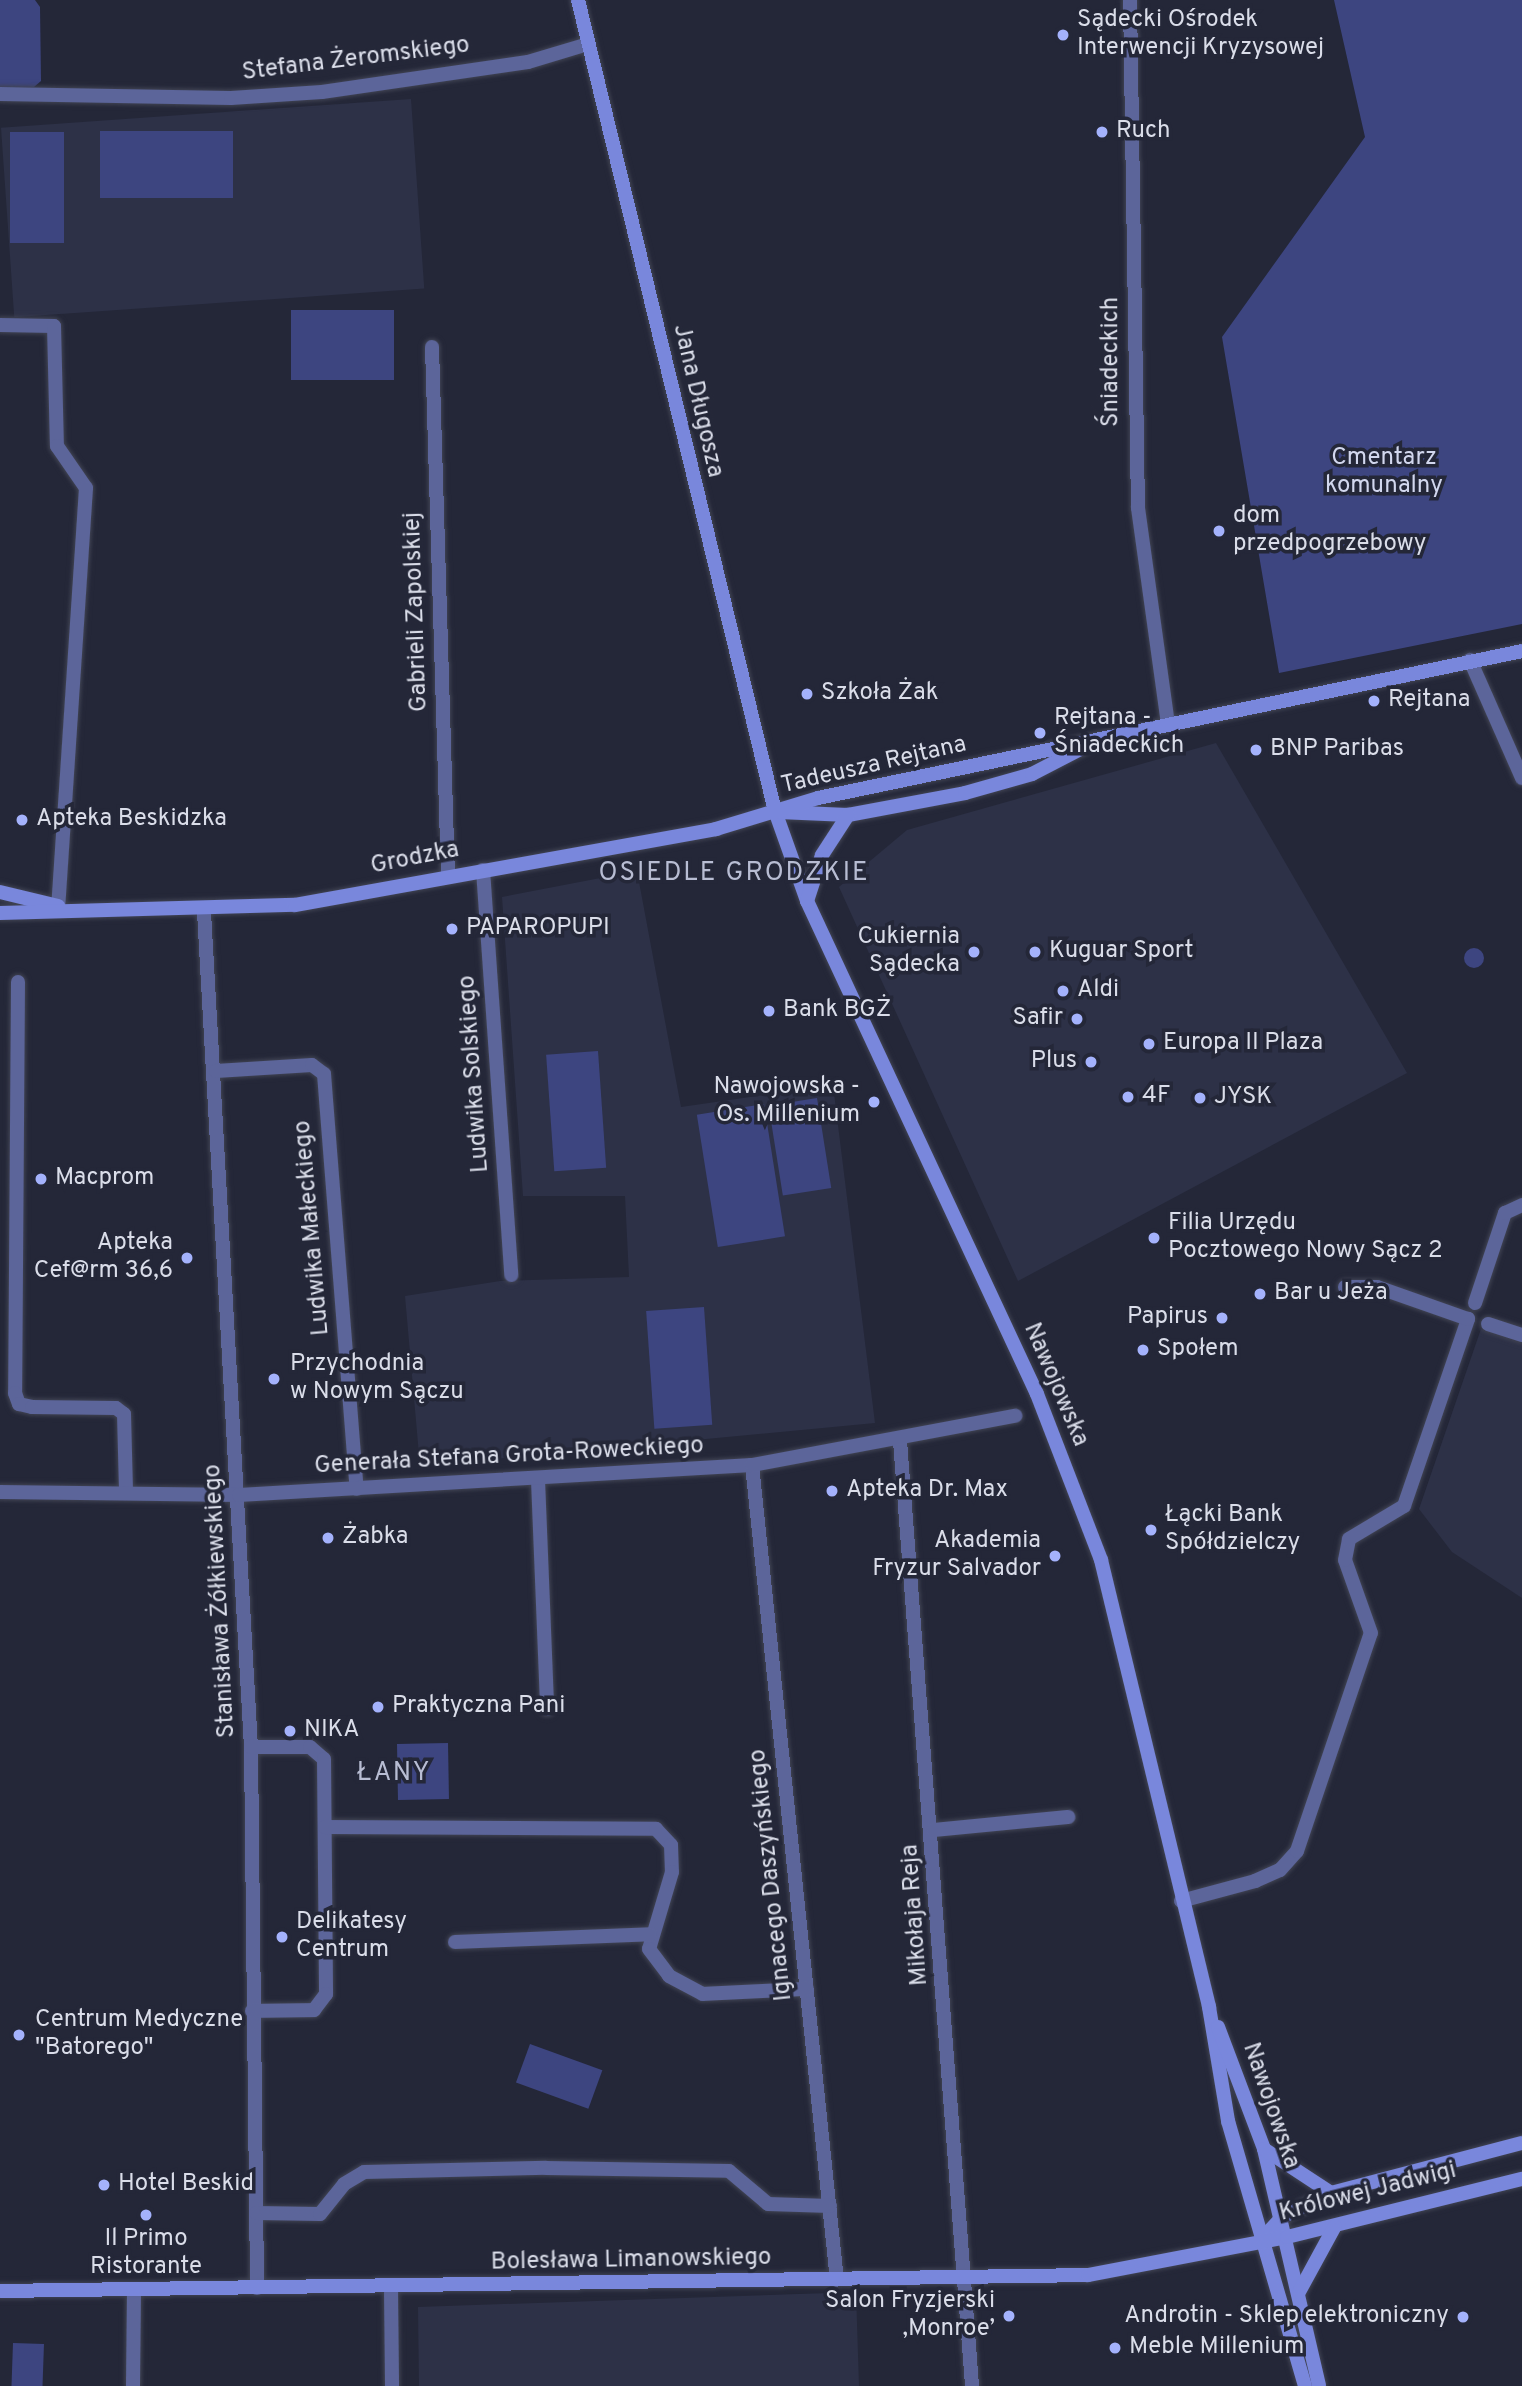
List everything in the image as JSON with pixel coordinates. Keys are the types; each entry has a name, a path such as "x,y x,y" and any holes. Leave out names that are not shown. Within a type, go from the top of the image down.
{"street":[{"name":"Jana Długosza","path":"578,0 775,811"},
{"name":"Śniadeckich","path":"1130,0 1138,509 1168,723"},
{"name":"Stefana Żeromskiego","path":"0,94 231,98 322,92 528,62 588,44"},
{"path":"0,325 54,326 57,446 86,488 58,906"},
{"name":"Gabrieli Zapolskiej","path":"432,347 448,876"},
{"name":"Tadeusza Rejtana","path":"775,811 1168,723 1522,651"},
{"path":"1470,660 1522,778"},
{"name":"Tadeusza Rejtana","path":"775,811 848,816 1032,774 1103,738"},
{"name":"Grodzka","path":"0,892 58,906 204,912 295,905 716,829 775,811"},
{"name":"Nawojowska","path":"775,811 807,901 1037,1394 1101,1560 1181,1901 1209,2007 1259,2242 1305,2386"},
{"path":"807,901 822,855 848,816"},
{"name":"Ludwika Solskiego","path":"484,870 511,1275"},
{"name":"Grodzka","path":"0,913 38,915 58,906"},
{"name":"Stanisława Żółkiewskiego","path":"204,912 216,1071 251,1747 257,2288"},
{"path":"18,982 15,1393 19,1404 32,1407 116,1408 124,1414 126,1492"},
{"name":"Ludwika Małeckiego","path":"216,1071 312,1065 324,1074 357,1489"},
{"path":"1475,1303 1505,1213 1522,1205"},
{"path":"1181,1901 1255,1881 1280,1870 1297,1851 1371,1633 1345,1560 1349,1539 1404,1506 1468,1319 1377,1287 1345,1287"},
{"path":"1488,1324 1522,1335"},
{"name":"Generała Stefana Grota-Roweckiego","path":"0,1492 239,1495 538,1480 752,1465 900,1441 1015,1416"},
{"name":"Mikołaja Reja","path":"900,1441 933,1830 962,2280 972,2386"},
{"name":"Ignacego Daszyńskiego","path":"752,1465 837,2280"},
{"path":"538,1480 547,1709"},
{"path":"251,1747 310,1747 324,1759 326,1994 314,2010 252,2011"},
{"path":"933,1830 1068,1817"},
{"path":"325,1827 656,1829 671,1844 672,1872 668,1900 650,1934 649,1949 685,1989 807,1989"},
{"path":"455,1942 650,1934"},
{"name":"Nawojowska","path":"1209,2007 1264,2149 1287,2237 1319,2386"},
{"name":"Królowej Jadwigi","path":"1259,2242 1282,2217 1331,2193 1522,2143"},
{"path":"1264,2149 1331,2193"},
{"path":"256,2213 320,2214 344,2184 364,2172 532,2168 729,2171 768,2204 830,2206"},
{"name":"Królowej Jadwigi","path":"1259,2242 1335,2226 1522,2179"},
{"path":"1299,2292 1335,2226"},
{"name":"Bolesława Limanowskiego","path":"2,2293 134,2289 962,2280 1088,2275 1259,2242"},
{"path":"391,2288 393,2386"},
{"path":"134,2289 134,2386"}],"shaded area":[{"path":"411,99 424,289 14,317 1,128"},
{"name":"Europa II Plaza","path":"1216,743 1407,1073 1018,1281 839,887 907,830"},
{"path":"637,871 681,1107 833,1085 875,1423 420,1466 405,1296 500,1281 629,1277 625,1196 523,1196 502,897"},
{"path":"1481,1329 1522,1343 1522,1598 1452,1552 1419,1509"},
{"path":"856,2292 859,2386 419,2386 418,2307"}],"green space":[{"path":"0,0 35,0 40,7 41,81 34,87 0,87"},
{"name":"Cmentarz komunalny","path":"1334,0 1522,0 1522,624 1279,673 1222,337 1365,137"},
{"path":"100,131 233,131 233,198 100,198"},
{"path":"10,132 64,132 64,243 10,243"},
{"path":"291,310 394,310 394,380 291,380"},
{"path":"1474,948 1481,951 1484,958 1481,965 1474,968 1467,965 1464,958 1467,951"},
{"path":"598,1051 606,1168 554,1171 546,1055"},
{"path":"817,1098 831,1188 783,1196 769,1106"},
{"path":"764,1104 785,1236 718,1247 697,1115"},
{"path":"704,1307 712,1425 654,1429 646,1311"},
{"path":"448,1743 449,1799 398,1800 397,1744"},
{"path":"530,2044 602,2070 588,2109 516,2083"},
{"path":"13,2343 44,2344 43,2386 11,2386"}],"place":[{"name":"Sądecki Ośrodek Interwencji Kryzysowej","path":"1063,35"},
{"name":"Ruch","path":"1102,132"},
{"name":"dom przedpogrzebowy","path":"1219,531"},
{"name":"Szkoła Żak","path":"807,694"},
{"name":"Rejtana","path":"1374,701"},
{"name":"Rejtana - Śniadeckich","path":"1040,733"},
{"name":"BNP Paribas","path":"1256,750"},
{"name":"Apteka Beskidzka","path":"22,820"},
{"name":"PAPAROPUPI","path":"452,929"},
{"name":"Cukiernia Sądecka","path":"974,952"},
{"name":"Kuguar Sport","path":"1035,952"},
{"name":"Aldi","path":"1063,991"},
{"name":"Bank BGŻ","path":"769,1011"},
{"name":"Safir","path":"1077,1019"},
{"name":"Europa II Plaza","path":"1149,1044"},
{"name":"Plus","path":"1091,1062"},
{"name":"4F","path":"1128,1097"},
{"name":"JYSK","path":"1200,1098"},
{"name":"Nawojowska - Os. Millenium","path":"874,1102"},
{"name":"Macprom","path":"41,1179"},
{"name":"Filia Urzędu Pocztowego Nowy Sącz 2","path":"1154,1238"},
{"name":"Apteka Cef@rm 36,6","path":"187,1258"},
{"name":"Bar u Jeża","path":"1260,1294"},
{"name":"Papirus","path":"1222,1318"},
{"name":"Społem","path":"1143,1350"},
{"name":"Przychodnia w Nowym Sączu","path":"274,1379"},
{"name":"Apteka Dr. Max","path":"832,1491"},
{"name":"Łącki Bank Spółdzielczy","path":"1151,1530"},
{"name":"Żabka","path":"328,1538"},
{"name":"Akademia Fryzur Salvador","path":"1055,1556"},
{"name":"Praktyczna Pani","path":"378,1707"},
{"name":"NIKA","path":"290,1731"},
{"name":"Delikatesy Centrum","path":"282,1937"},
{"name":"Centrum Medyczne \"Batorego\"","path":"19,2035"},
{"name":"Hotel Beskid","path":"104,2185"},
{"name":"Il Primo Ristorante","path":"146,2215"},
{"name":"Salon Fryzjerski ‚Monroe’","path":"1009,2316"},
{"name":"Androtin - Sklep elektroniczny","path":"1463,2317"},
{"name":"Meble Millenium","path":"1115,2348"}],"district":[{"name":"OSIEDLE GRODZKIE","path":"734,874"},
{"name":"ŁANY","path":"394,1774"}]}
